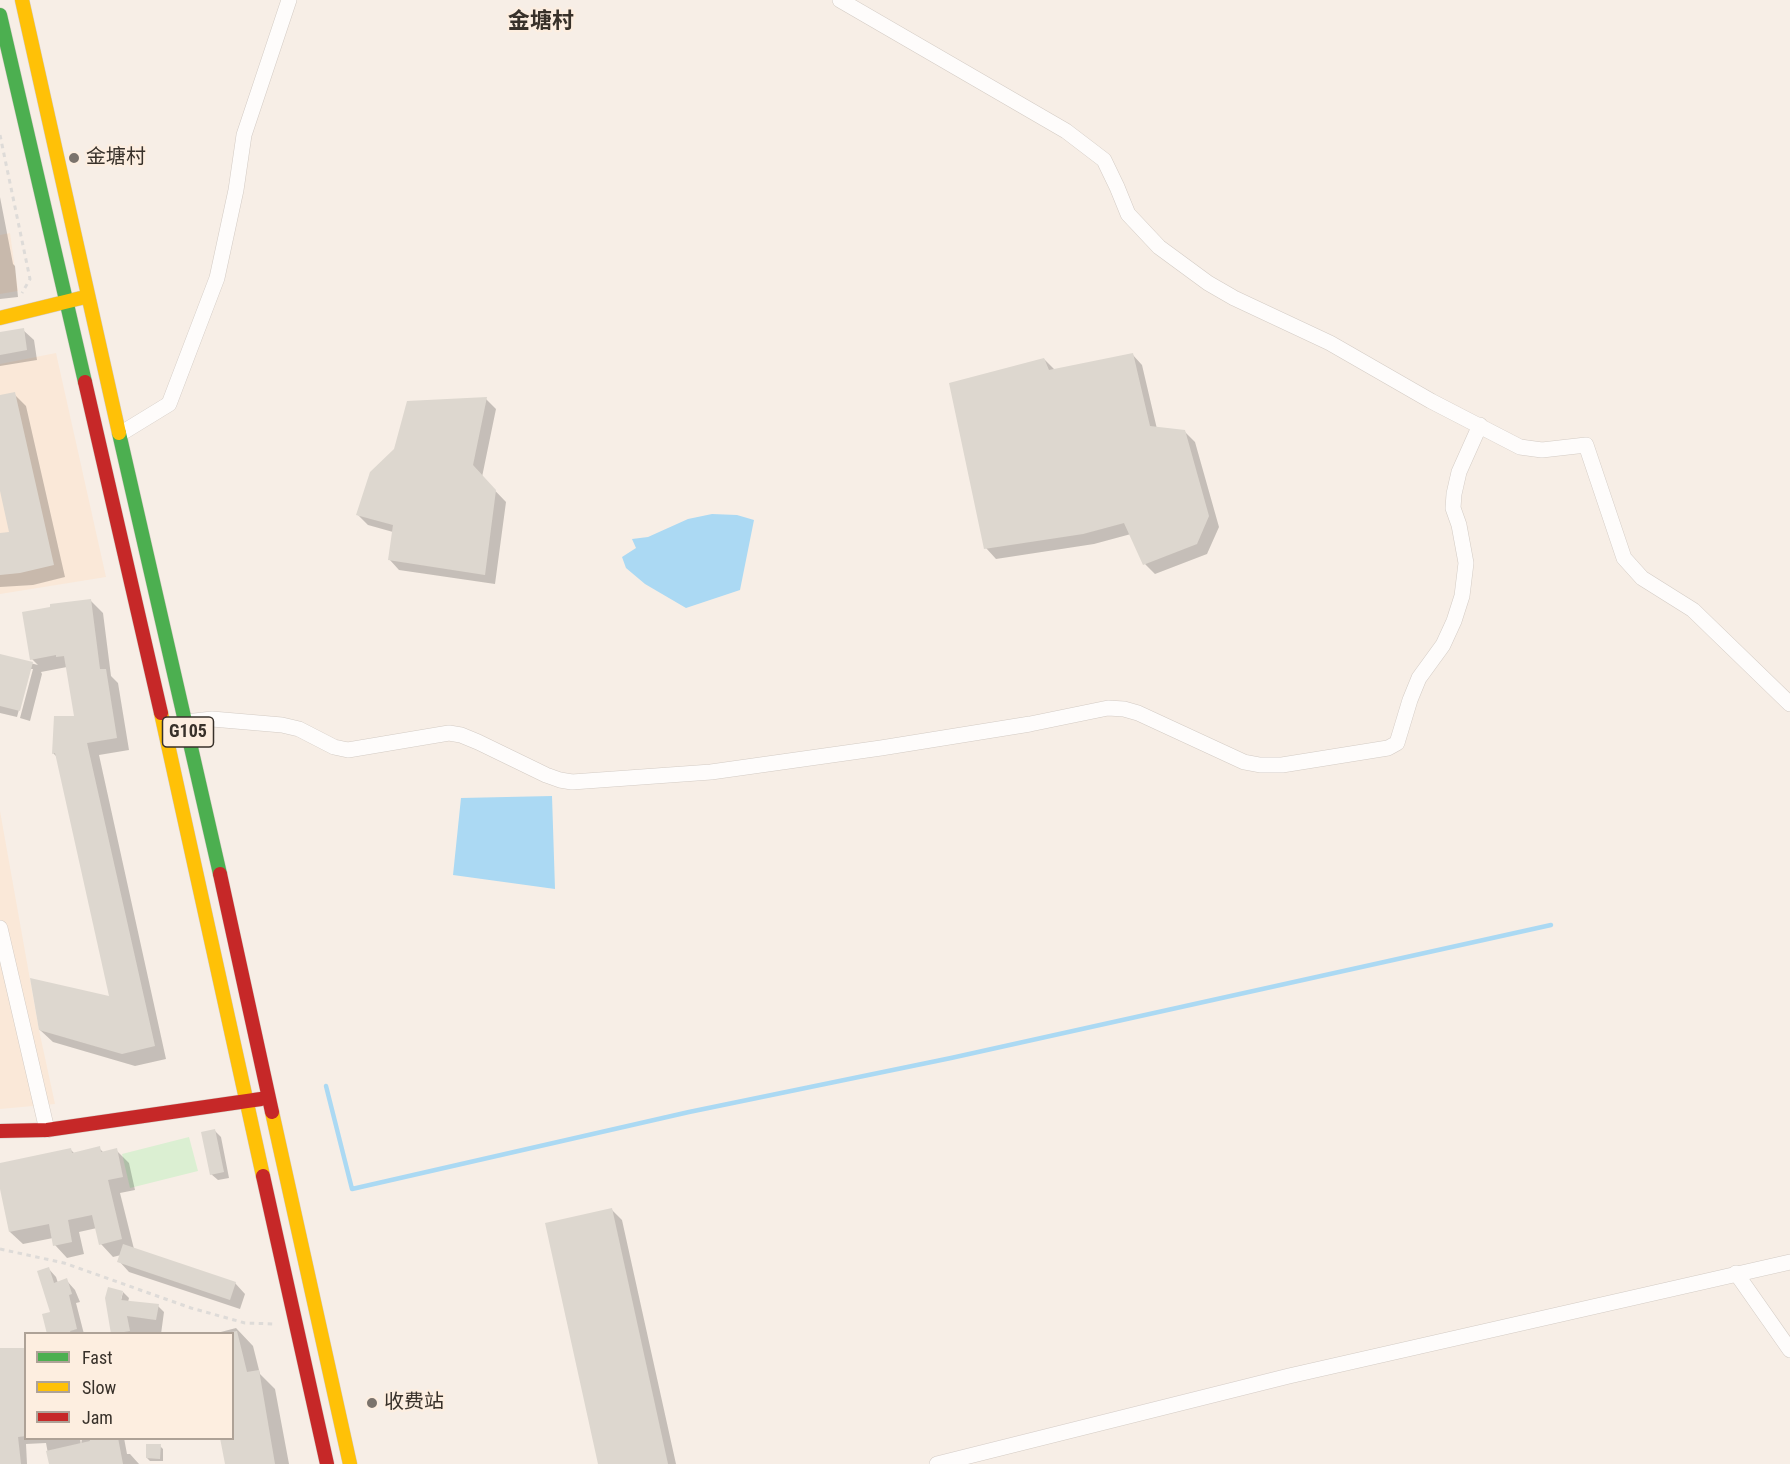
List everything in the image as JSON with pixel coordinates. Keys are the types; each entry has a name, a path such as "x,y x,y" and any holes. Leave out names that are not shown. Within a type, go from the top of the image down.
{"main road":[{"name":"G105","path":"22,0 186,722 350,1464"},
{"name":"G105","path":"0,15 165,729 327,1464"},
{"path":"0,307 87,293"},
{"path":"0,318 64,297"},
{"path":"0,1131 47,1130 269,1098"}],"street":[{"path":"120,434 169,404 217,278 236,190 244,135 289,0"},
{"path":"840,0 1066,131 1104,160 1128,214 1159,247 1208,283 1234,298 1330,343 1431,401 1520,447 1531,450 1586,445 1624,558 1642,578 1693,610 1790,704"},
{"path":"186,722 212,720 282,725 299,729 334,747 348,750 449,733 478,742 546,775 572,782 711,772 1030,724 1108,708 1124,709 1138,714 1244,762 1260,765 1282,765 1388,748 1397,743 1419,678 1443,645 1459,604 1466,563 1459,525 1453,508 1454,494 1459,472 1480,426"},
{"path":"0,928 47,1130"},
{"path":"938,1464 1289,1376 1790,1262"},
{"path":"1736,1273 1790,1350"}],"path":[{"path":"0,135 30,279 27,286 17,296"},
{"path":"0,1249 64,1263 191,1308 244,1323 295,1325"}],"shaded area":[{"path":"10,233 18,291 0,294 0,235"},
{"path":"56,353 106,577 0,594 0,364"},
{"path":"0,811 39,1030 55,1104 0,1109"}],"green space":[{"path":"189,1137 198,1171 130,1188 122,1154"}],"water":[{"path":"712,514 737,515 754,520 740,590 686,608 645,584 626,568 622,557 636,548 632,539 648,537 688,519"},
{"path":"552,796 555,889 453,875 461,798"}],"building":[{"path":"24,328 27,350 0,355 0,332"},
{"path":"1133,353 1150,426 1185,430 1209,516 1197,544 1143,565 1124,523 1083,534 984,549 949,383 1044,358 1049,370"},
{"path":"15,392 54,565 0,575 0,533 9,532 0,491 0,395"},
{"path":"487,397 473,465 496,490 485,575 388,560 393,525 356,515 370,472 394,449 407,401"},
{"path":"91,599 100,669 106,669 117,738 87,743 155,1046 122,1054 39,1030 30,978 109,996 55,753 52,754 54,716 74,716 64,656 56,657 56,655 30,660 22,612 50,607 50,604"},
{"path":"0,654 33,662 20,711 0,706"},
{"path":"215,1129 224,1172 210,1175 201,1132"},
{"path":"100,1146 101,1152 117,1148 123,1177 108,1180 122,1239 99,1245 92,1215 68,1220 72,1242 53,1246 49,1224 9,1232 0,1189 0,1163 71,1148 72,1153"},
{"path":"612,1208 668,1464 598,1464 545,1223"},
{"path":"123,1244 236,1282 230,1300 117,1262"},
{"path":"49,1267 54,1283 67,1278 72,1294 69,1295 77,1329 70,1332 46,1332 42,1314 50,1312 37,1271"},
{"path":"108,1287 123,1291 121,1300 159,1304 156,1320 127,1316 130,1331 111,1332 105,1298"},
{"path":"237,1331 247,1372 259,1370 275,1464 225,1464 220,1440 234,1440 234,1332 232,1332"},
{"path":"0,1348 24,1348 24,1436 18,1437 21,1464 0,1464"},
{"path":"118,1440 123,1464 49,1464 46,1451 90,1441"},
{"path":"146,1444 161,1444 160,1459 146,1458"}],"waterway":[{"path":"326,1086 352,1189 689,1112 951,1058 1551,925"}],"traffic: fast":[{"path":"0,15 85,382"},
{"path":"119,433 220,874"}],"traffic: slow":[{"path":"22,0 119,433"},
{"path":"0,318 81,298"},
{"path":"161,713 263,1176"},
{"path":"272,1112 350,1464"}],"traffic: jam":[{"path":"85,382 161,713"},
{"path":"220,874 272,1112"},
{"path":"0,1131 47,1130 261,1099"},
{"path":"263,1176 327,1464"}],"place":[{"name":"金塘村","path":"74,158"},
{"name":"收费站","path":"372,1403"}],"district":[{"name":"金塘村","path":"541,22"}]}
